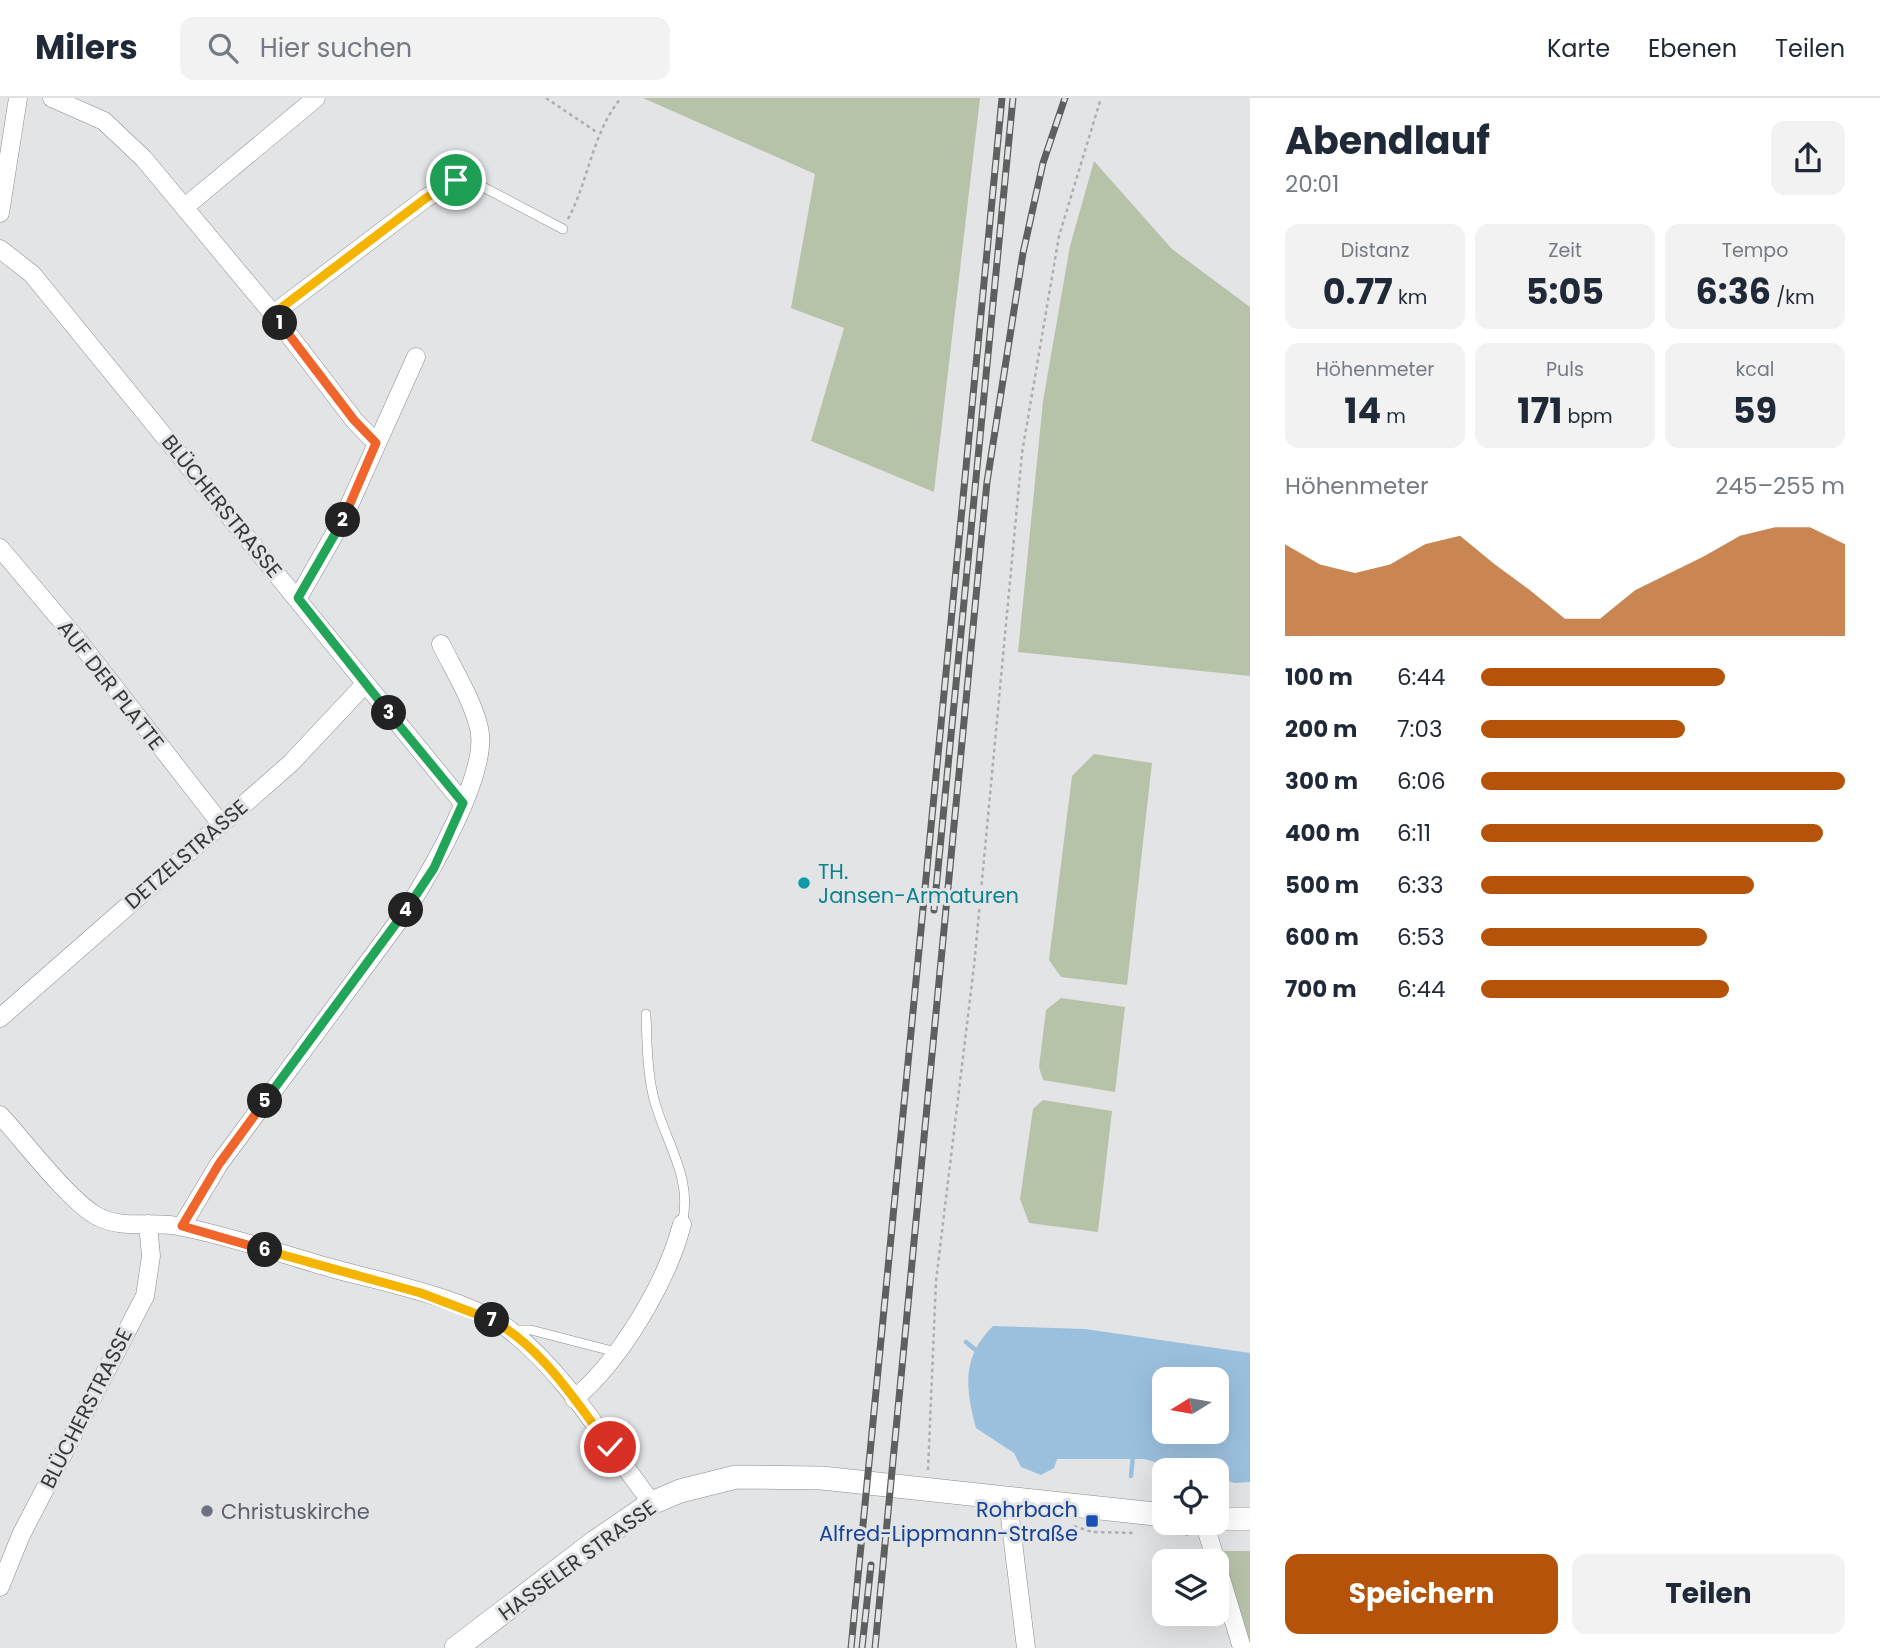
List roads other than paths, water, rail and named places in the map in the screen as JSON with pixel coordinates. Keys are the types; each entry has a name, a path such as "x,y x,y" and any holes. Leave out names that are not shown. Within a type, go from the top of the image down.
{"street":[{"path":"0,213 18,98"},
{"path":"52,98 104,121 123,137 186,206 354,420 376,443"},
{"path":"186,206 316,98"},
{"path":"273,314 426,198 456,180"},
{"name":"BLÜCHERSTRASSE","path":"0,249 33,274 463,803"},
{"path":"298,598 338,529 416,357"},
{"name":"AUF DER PLATTE","path":"0,548 80,643 221,824"},
{"path":"182,1226 219,1164 406,911 434,868 463,803 481,752 480,729 441,644"},
{"name":"DETZELSTRASSE","path":"0,1018 309,745 365,684"},
{"path":"0,1115 93,1214 125,1225 182,1226 421,1293 475,1311 509,1330 537,1356 574,1399 652,1503"},
{"name":"BLÜCHERSTRASSE","path":"0,1587 21,1535 145,1296 151,1256 148,1224"},
{"path":"574,1399 605,1370 665,1276 682,1224"},
{"name":"HASSELER STRASSE","path":"456,1648 595,1542 652,1503 680,1491 736,1477 822,1478 1152,1514"},
{"path":"1008,1500 1026,1648"},
{"path":"1229,1519 1250,1519"},
{"path":"1229,1605 1242,1648"}],"lane":[{"path":"456,180 483,187 564,229"},
{"path":"646,1014 648,1067 653,1097 681,1168 684,1189 682,1224"},
{"path":"509,1330 531,1330 616,1352"}],"water":[{"path":"993,1326 1085,1329 1250,1353 1250,1482 1229,1481 1229,1458 1152,1458 1152,1461 1057,1459 1054,1468 1041,1475 1021,1467 1014,1453 976,1428 968,1386 971,1361 976,1349"}],"waterway":[{"path":"966,1342 978,1352"},
{"path":"1131,1476 1133,1455"}],"railway":[{"path":"851,1648 1002,98"},
{"path":"934,910 1013,98"},
{"path":"875,1648 987,482 1023,253 1043,163 1065,98"},
{"path":"862,1648 871,1565"}],"place":[{"name":"TH. Jansen-Armaturen","path":"804,883"},
{"name":"Christuskirche","path":"207,1511"},
{"name":"Rohrbach Alfred-Lippmann-Straße","path":"1092,1521"}]}
